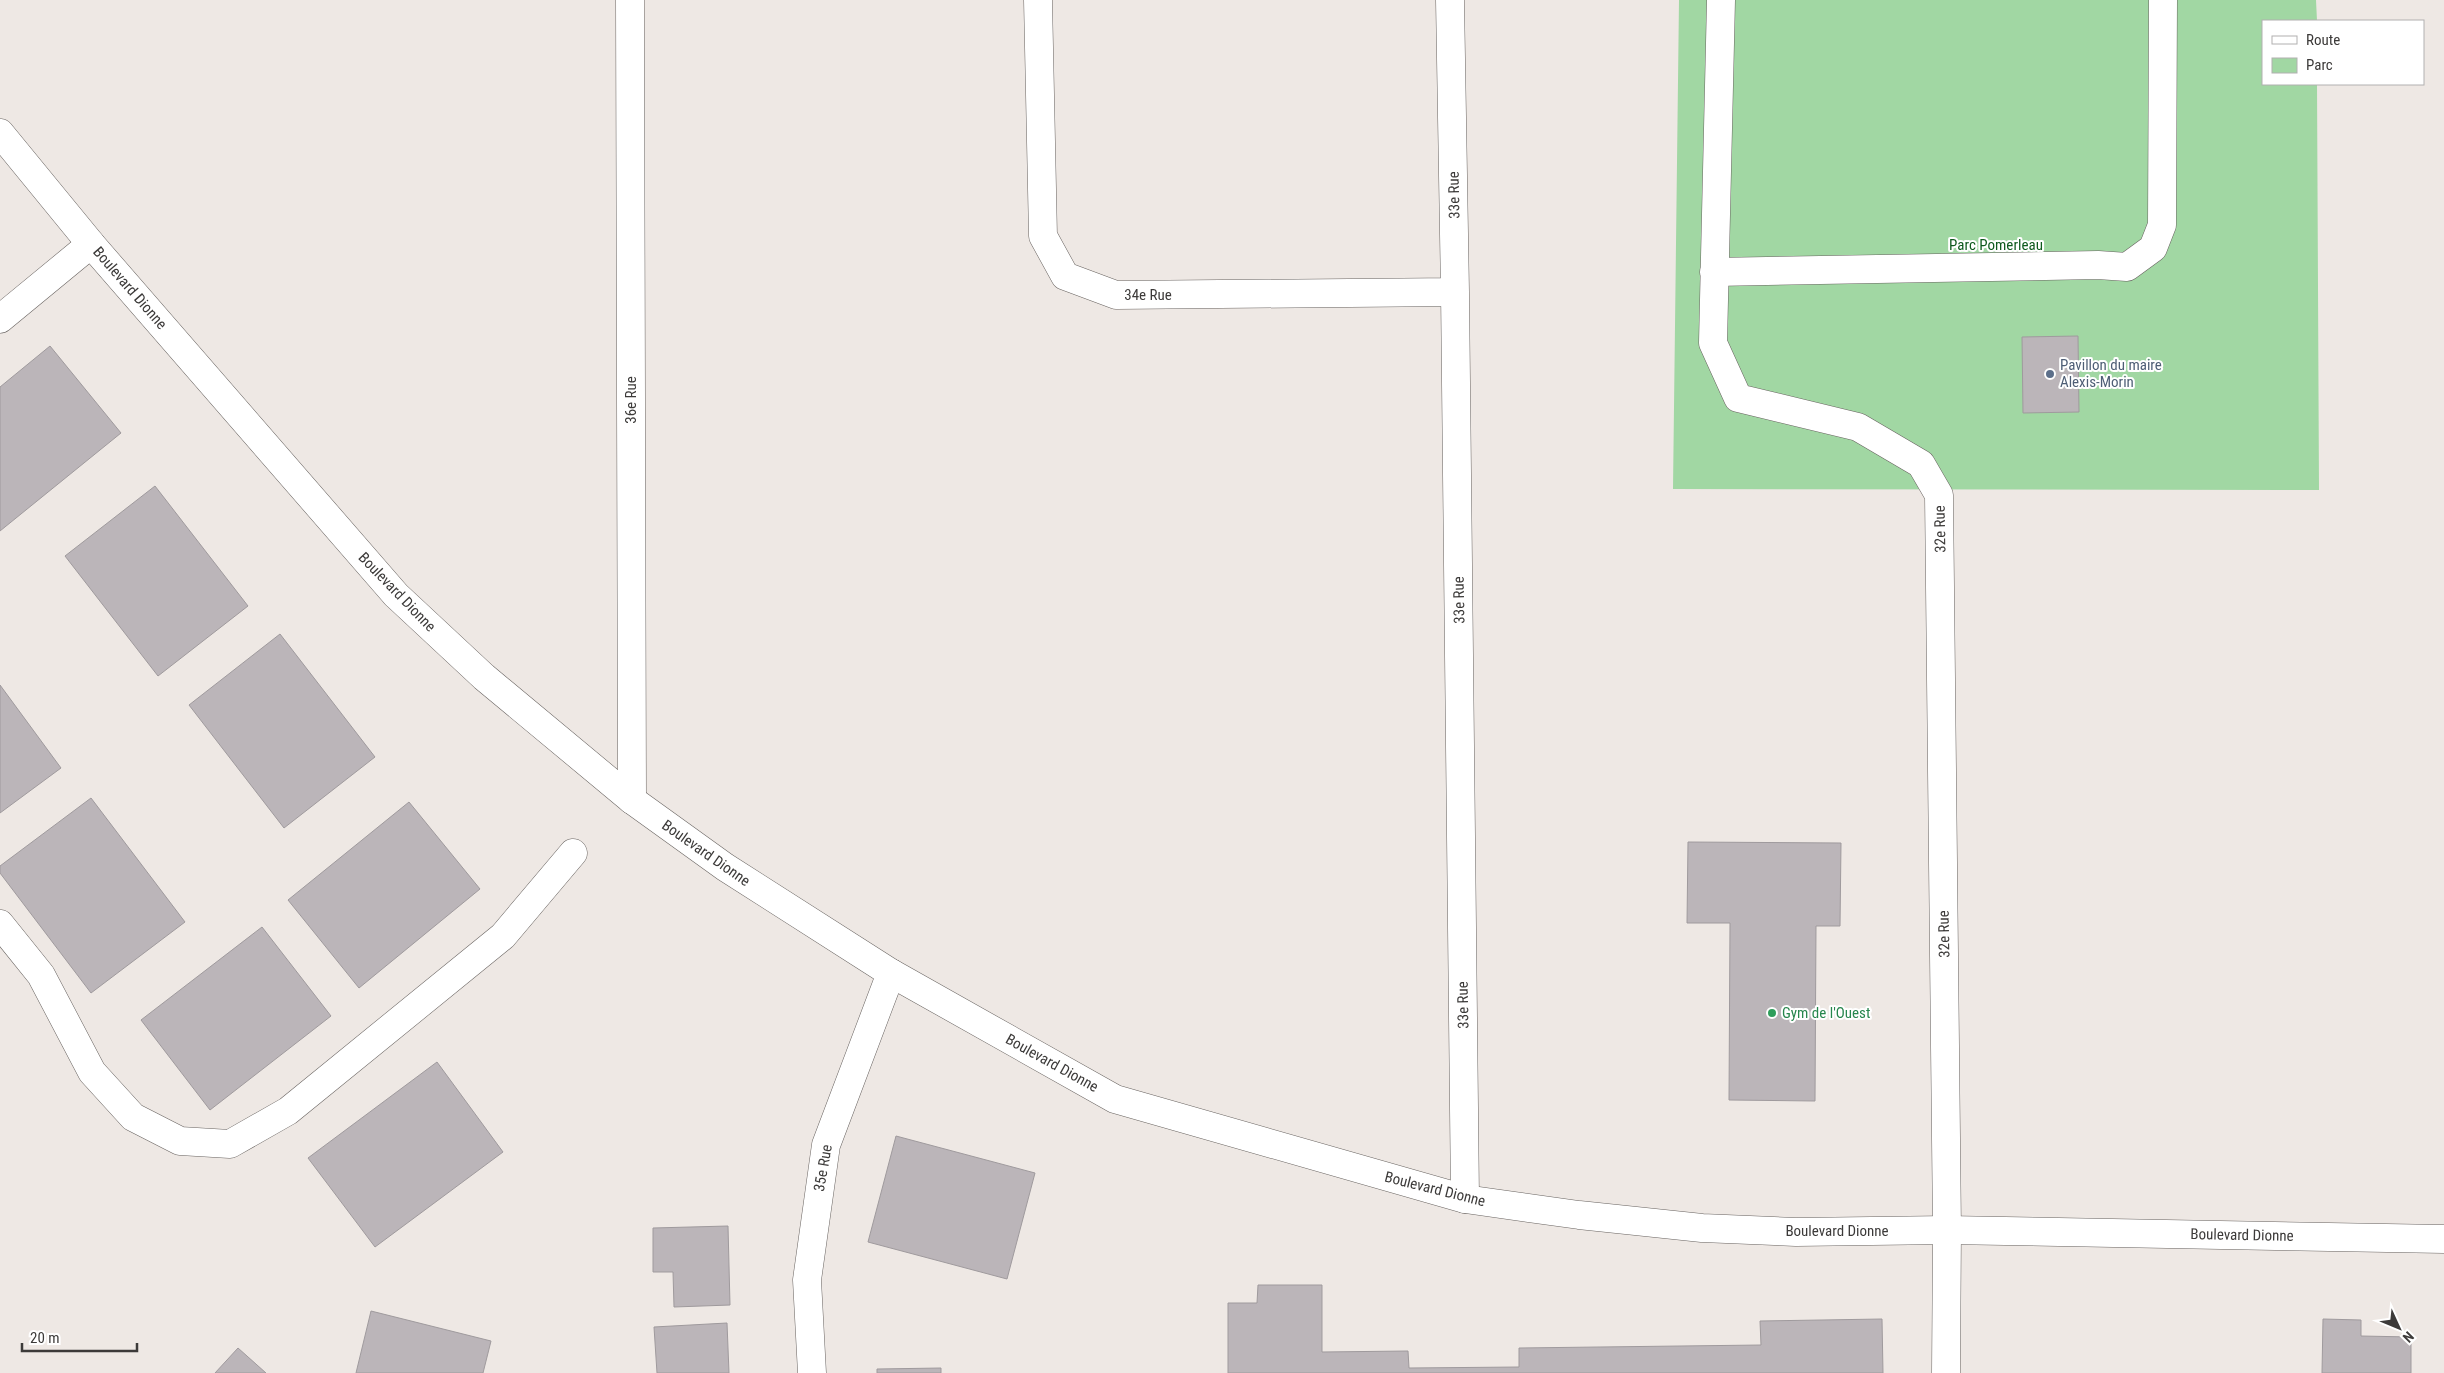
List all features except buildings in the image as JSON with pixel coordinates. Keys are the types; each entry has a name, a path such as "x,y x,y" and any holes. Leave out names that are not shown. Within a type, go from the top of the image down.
{"street":[{"name":"36e Rue","path":"630,0 632,800"},
{"name":"34e Rue","path":"1038,0 1042,236 1065,276 1116,295 1456,292"},
{"name":"33e Rue","path":"1450,0 1456,292 1465,1199"},
{"path":"1721,0 1714,272 2098,265 2127,267 2153,248 2162,225 2163,0"},
{"name":"Boulevard Dionne","path":"0,133 91,244 396,595 484,677 632,800 725,867 891,973 1115,1099 1465,1199 1579,1215 1702,1228 1796,1232 1947,1230 2444,1239"},
{"path":"0,319 91,244"},
{"name":"32e Rue","path":"1714,272 1713,343 1738,398 1858,427 1921,464 1939,495 1947,1230 1946,1373"},
{"path":"0,924 41,975 92,1072 133,1117 180,1142 230,1144 288,1111 503,936 573,853"},
{"name":"35e Rue","path":"812,1373 807,1280 826,1145 891,973"}],"green space":[{"name":"Parc Pomerleau","path":"1679,0 2316,0 2317,20 2262,20 2262,85 2317,85 2319,490 1673,489"}],"place":[{"name":"Pavillon du maire Alexis-Morin","path":"2050,374"},
{"name":"Gym de l'Ouest","path":"1772,1013"}]}
